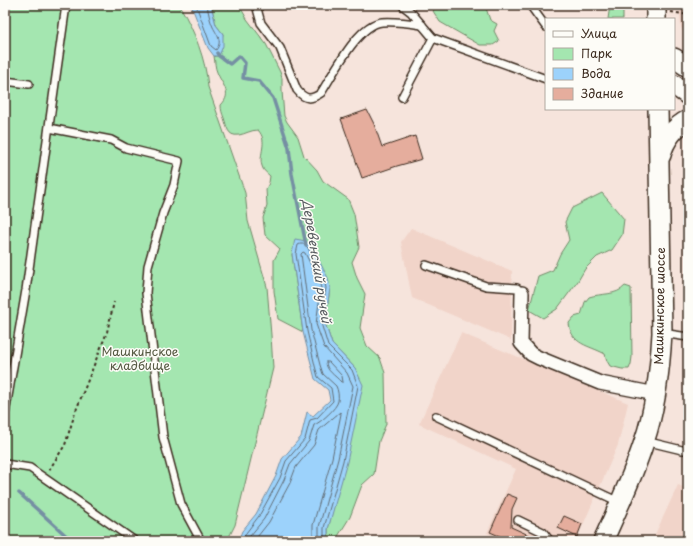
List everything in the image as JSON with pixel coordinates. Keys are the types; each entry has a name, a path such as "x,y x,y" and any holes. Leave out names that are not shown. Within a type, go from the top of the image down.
{"main road":[{"path":"675,59 688,67"},
{"path":"675,86 688,94"},
{"name":"Машкинское шоссе","path":"603,541 645,441 656,394 660,366 662,333 658,110"},
{"path":"659,160 663,147 672,133 688,120"}],"street":[{"path":"522,293 521,343 531,354 600,383 656,394"}],"lane":[{"path":"5,414 27,282 66,5"},
{"path":"256,5 261,23 280,48 297,90 301,96 309,98 315,97 321,93 358,36 368,27 381,22 404,22 422,25"},
{"path":"402,5 412,12 433,38 545,79"},
{"path":"530,5 545,26"},
{"path":"402,97 433,38"},
{"path":"5,81 29,84"},
{"path":"49,128 111,140 126,148 179,161 174,185 163,213 148,266 146,293 163,437 181,504 201,541"},
{"path":"426,264 486,286 517,288 522,293"},
{"path":"662,333 688,337"},
{"path":"436,416 620,502"},
{"path":"645,441 682,450 688,450"},
{"path":"5,464 30,468 135,541"},
{"path":"518,520 543,532 550,541"}],"path":[{"path":"661,12 688,15"},
{"path":"44,478 65,445 75,413 106,332 114,302"}],"shaded area":[{"path":"679,5 688,5 688,40 681,27"},
{"path":"411,228 512,271 511,340 412,298 401,242"},
{"path":"461,333 628,403 618,445 576,541 505,541 487,533 516,469 419,424"},
{"path":"678,485 688,489 688,541 652,541"}],"green space":[{"name":"Машкинское кладбище","path":"5,5 182,5 181,8 195,36 205,66 208,87 245,193 248,221 267,287 271,335 273,368 235,525 227,541 5,541"},
{"path":"211,5 239,5 247,19 266,44 282,78 284,116 298,137 304,156 317,170 323,181 348,199 354,214 359,247 352,262 357,278 365,294 360,328 367,346 380,358 385,373 386,424 379,441 374,474 362,485 350,517 335,541 328,541 328,529 334,505 355,368 332,344 325,323 330,288 292,254 303,332 278,319 274,291 274,260 280,249 265,235 263,218 267,206 266,189 270,176 264,171 261,162 263,139 258,130 235,135 230,133 227,127 221,105 226,97 226,93 216,70 214,56 219,56 223,34 216,25"},
{"path":"485,5 490,20 497,24 494,31 499,41 493,45 480,45 440,22 433,11 437,6"},
{"path":"610,5 623,5 623,18 608,18"},
{"path":"602,193 624,219 622,235 612,250 597,257 585,269 557,309 543,318 529,310 538,276 553,270 560,254 569,240 565,222 572,208"},
{"path":"625,286 631,288 632,357 629,369 610,366 605,354 582,343 573,336 569,323 574,317 581,315 585,302 589,297 613,293"}],"water":[{"path":"191,5 211,5 216,25 223,34 223,46 219,56 214,56 208,48"},
{"path":"295,239 306,241 311,245 328,278 330,288 325,323 332,344 355,368 363,385 347,462 328,529 328,541 238,541 242,531 256,514 276,476 282,459 301,437 307,412 313,416 330,400 328,390 315,379 303,332 292,254"}],"building":[{"path":"367,110 374,124 382,147 415,136 422,159 362,178 341,119"},
{"path":"507,494 517,498 512,509 511,527 542,541 511,541 490,532"},
{"path":"564,516 582,524 577,537 558,528"}],"waterway":[{"name":"Деревенский ручей","path":"217,53 230,64 239,56 245,63 243,78 259,81 273,98 289,148 292,174 306,245"},
{"path":"19,493 72,541"}]}
